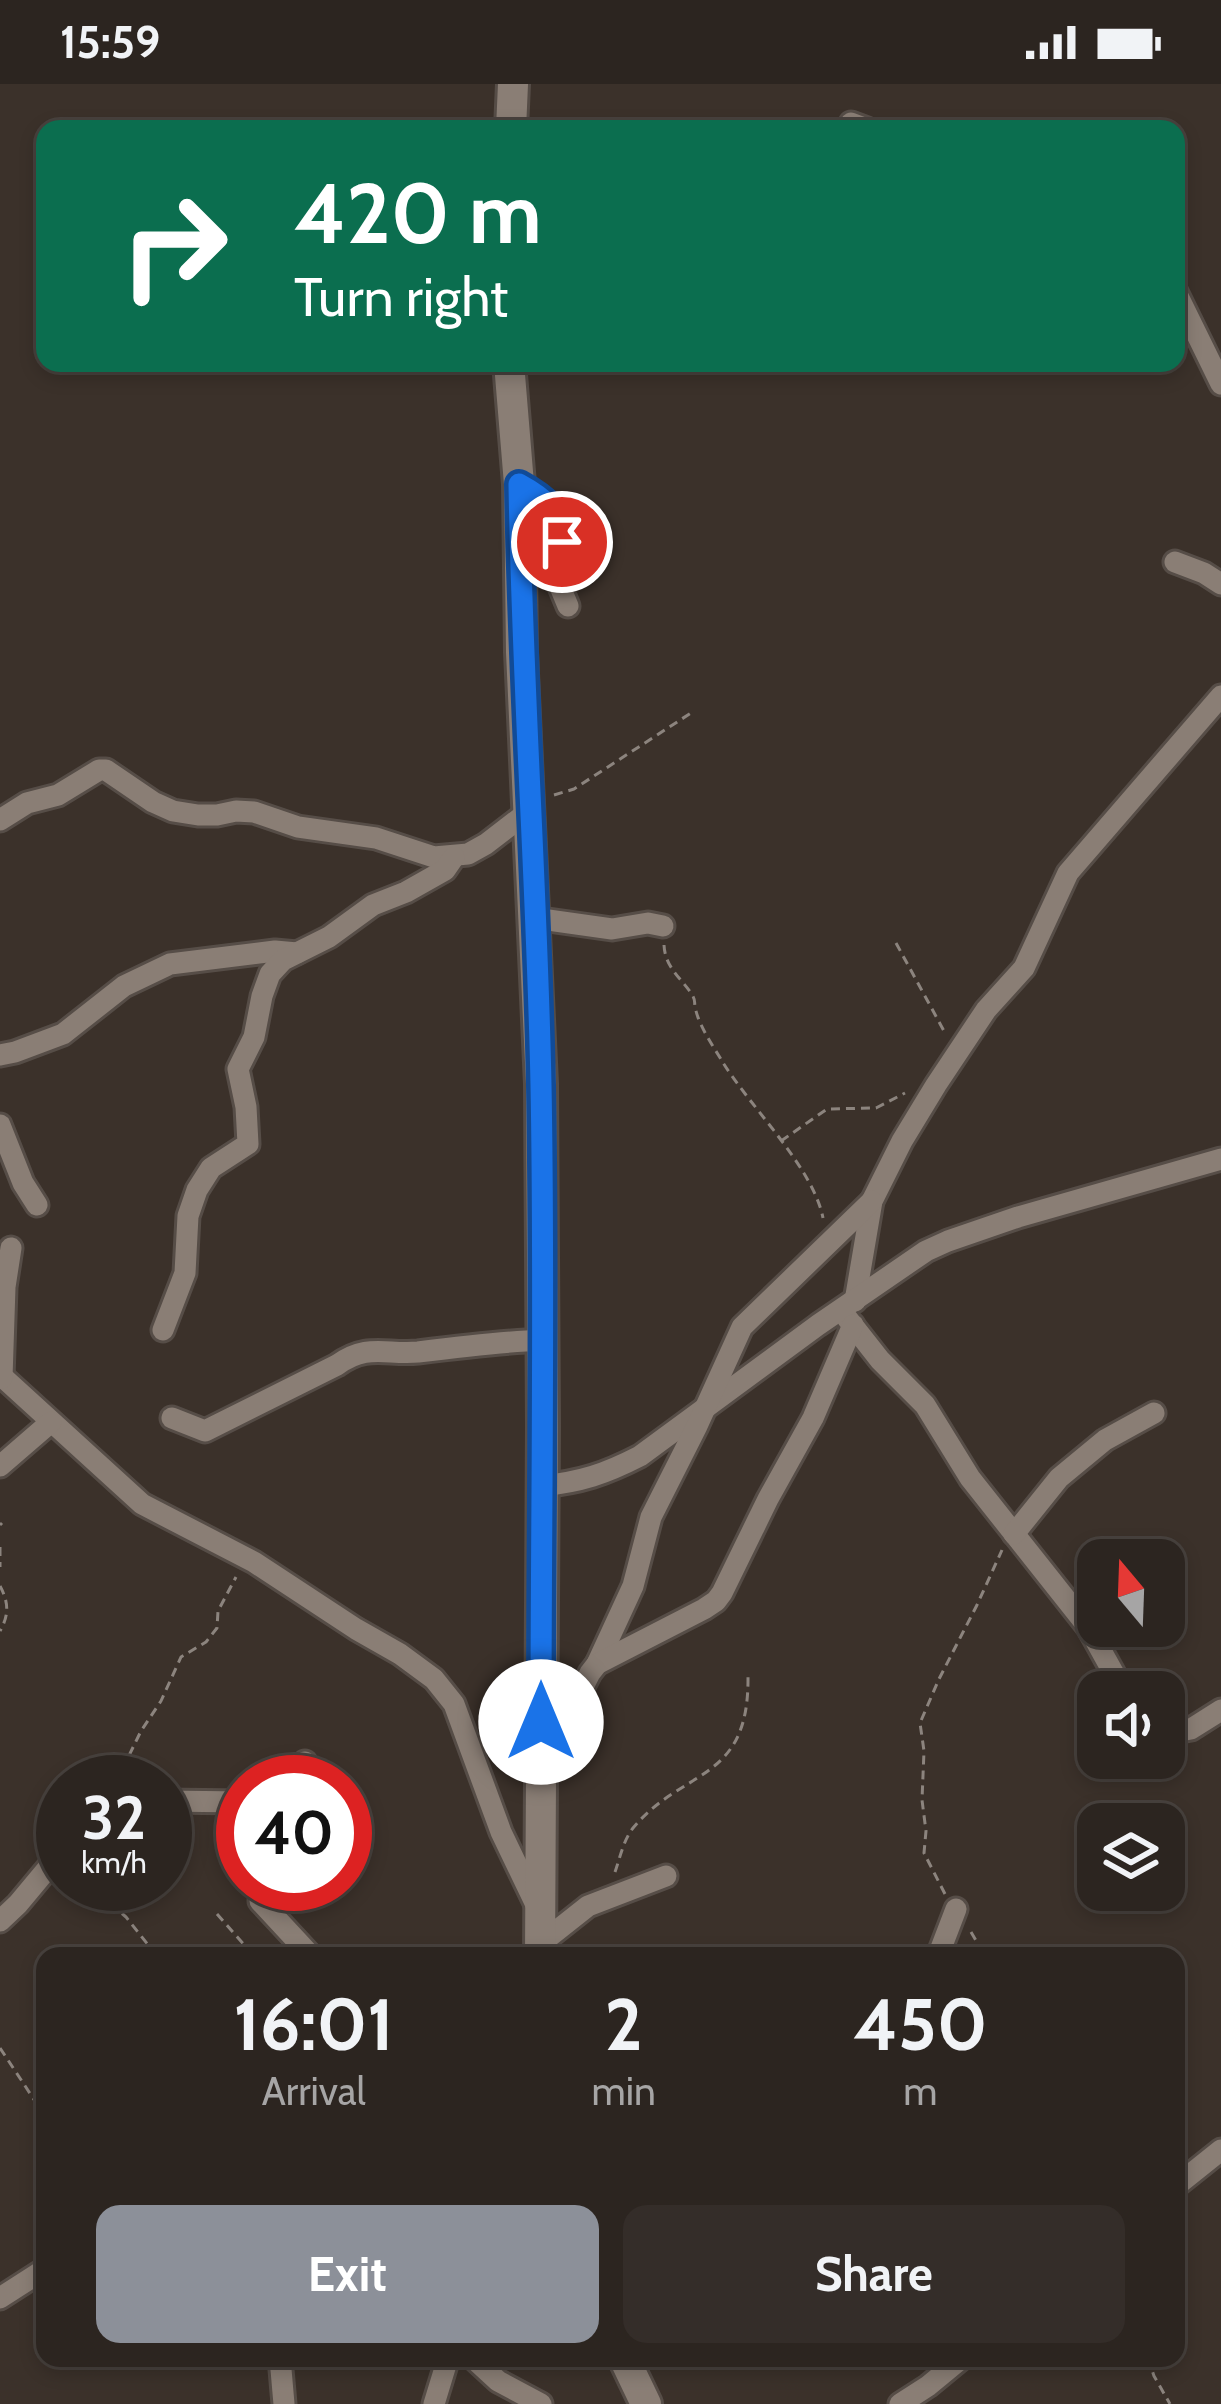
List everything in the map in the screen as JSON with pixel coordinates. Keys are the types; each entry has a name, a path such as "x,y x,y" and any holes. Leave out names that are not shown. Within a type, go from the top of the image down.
{"street":[{"path":"511,120 513,84"},
{"path":"1185,310 1221,384"},
{"path":"510,372 519,484 521,652 541,1084 540,1938"},
{"path":"519,484 548,503 562,528 556,577 568,606"},
{"path":"1175,562 1221,584"},
{"path":"597,1664 704,1609 722,1594 813,1418 849,1312 872,1201 902,1141 986,1010 1024,968 1068,873 1221,696"},
{"path":"0,820 27,803 58,795 106,770 173,811 198,815 254,812 298,827 376,838 434,857 454,857 486,844 529,807"},
{"path":"163,1330 185,1273 188,1216 197,1190 211,1168 248,1144 238,1069 254,1036 270,974 283,960 329,937 373,905 446,870 454,857"},
{"path":"534,918 612,929 648,923 663,926"},
{"path":"0,1055 64,1034 124,986 170,964 275,951 298,953"},
{"path":"0,1125 23,1184 38,1205"},
{"path":"541,1486 578,1482 640,1456 849,1312 926,1251 948,1240 1221,1159"},
{"path":"541,1770 597,1664 632,1586 651,1517 742,1327 872,1201"},
{"path":"11,1248 1,1378 142,1504 232,1550 400,1654 445,1690 540,1938"},
{"path":"849,1312 880,1360 925,1405 970,1478 1088,1627 1112,1671"},
{"path":"172,1418 205,1431 355,1353 541,1340"},
{"path":"1013,1533 1059,1478 1105,1440 1154,1413"},
{"path":"0,1466 51,1422"},
{"path":"1185,1730 1221,1710"},
{"path":"540,1938 588,1906 666,1876"},
{"path":"0,1921 36,1882"},
{"path":"941,1947 956,1909"},
{"path":"269,1911 303,1947"},
{"path":"1185,2179 1221,2150"},
{"path":"0,2298 36,2275"},
{"path":"281,2367 284,2404"},
{"path":"434,2404 445,2367"},
{"path":"482,2367 541,2404"},
{"path":"628,2367 646,2404"},
{"path":"900,2404 951,2367"}],"path":[{"path":"529,807 574,789 694,711"},
{"path":"663,926 666,959 692,994 699,1018 740,1089 816,1194 832,1240"},
{"path":"896,943 955,1054"},
{"path":"781,1141 827,1109 876,1108 936,1085"},
{"path":"956,1909 924,1853 920,1723 1013,1533"},
{"path":"0,1547 0,1567"},
{"path":"129,1755 181,1657 206,1642 217,1628 218,1611 236,1578 232,1550"},
{"path":"0,1586 8,1611 0,1630"},
{"path":"605,1899 634,1828 723,1760 746,1716 748,1677"},
{"path":"119,1911 150,1947"},
{"path":"217,1914 247,1947"},
{"path":"0,2048 36,2102"},
{"path":"1151,2367 1170,2404"}],"route":[{"path":"541,1722 541,1084 521,652 519,484 548,503 562,528 562,542"}]}
